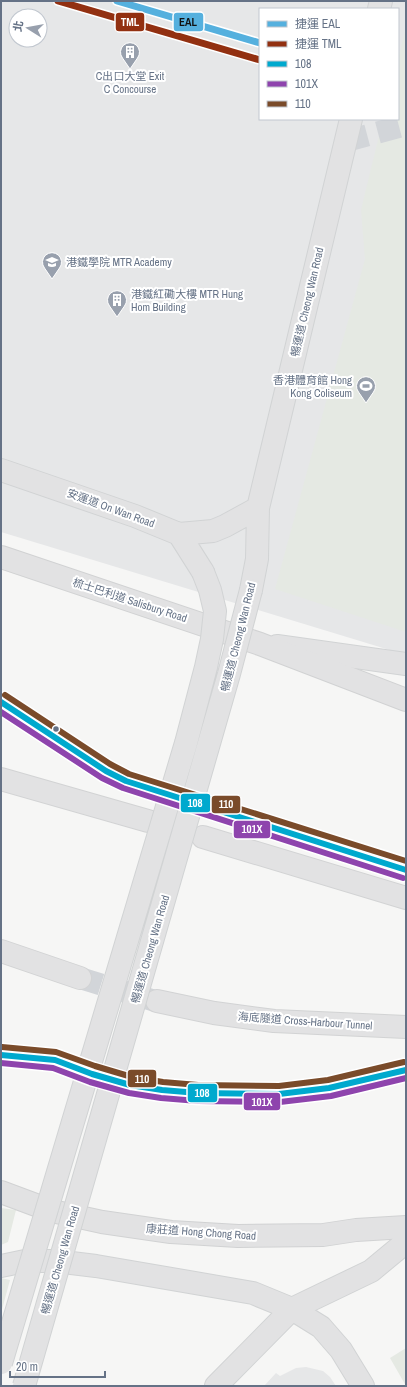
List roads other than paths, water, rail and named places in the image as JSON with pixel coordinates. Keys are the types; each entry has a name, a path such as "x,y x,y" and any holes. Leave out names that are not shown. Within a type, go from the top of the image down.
{"main road":[{"name":"暢運道 Cheong Wan Road","path":"24,1386 229,674 251,590 257,559 258,508 351,120"},
{"name":"安運道 On Wan Road","path":"1,470 135,516 179,534"},
{"path":"1,1363 186,743 206,667 212,639 215,611 210,590 203,572 179,534 213,532 258,508"},
{"name":"梳士巴利道 Salisbury Road","path":"1,557 260,644 406,700"},
{"name":"梳士巴利道 Salisbury Road","path":"260,644 406,664"},
{"path":"1,779 148,821"},
{"path":"203,837 406,898"},
{"path":"1,951 80,978"},
{"name":"海底隧道 Cross-Harbour Tunnel","path":"157,1001 214,1013 274,1021 406,1027"},
{"name":"康莊道 Hong Chong Road","path":"1,1192 52,1211 102,1222 171,1232 238,1236 315,1235 356,1230 406,1227"},
{"path":"216,1386 292,1309 371,1271 406,1242"},
{"path":"1,1266 25,1261 55,1261 89,1265 253,1293 292,1309 321,1327 342,1350 363,1386"}],"tunnel":[{"path":"346,141 406,124"},
{"path":"80,978 155,1001"}],"metro line":[{"name":"TML","path":"58,1 259,60"},
{"name":"EAL","path":"117,1 259,43"}],"place":[{"name":"C出口大堂 Exit C Concourse","path":"130,69"},
{"name":"港鐵學院 MTR Academy","path":"52,279"},
{"name":"港鐵紅磡大樓 MTR Hung Hom Building","path":"117,317"},
{"name":"香港體育館 Hong Kong Coliseum","path":"366,403"}]}
